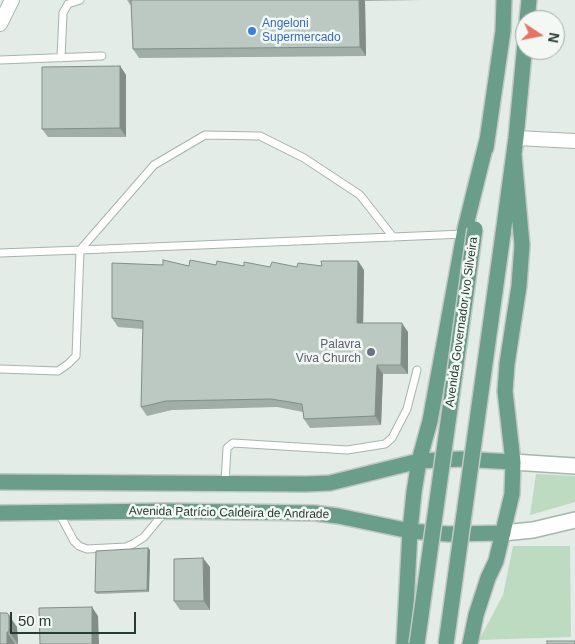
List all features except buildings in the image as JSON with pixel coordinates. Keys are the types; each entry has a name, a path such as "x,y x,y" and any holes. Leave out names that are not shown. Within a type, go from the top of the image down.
{"main road":[{"name":"Avenida Governador Ivo Silveira","path":"417,644 469,231 487,140 502,31 504,0"},
{"path":"446,644 514,156 523,60"},
{"path":"470,644 476,615 504,533 512,494 513,462 505,391 507,364 519,286 522,244 514,156"},
{"path":"404,644 410,531 419,461 430,421 469,231"},
{"path":"0,482 330,483 419,461 461,459 575,466"},
{"name":"Avenida Patrício Caldeira de Andrade","path":"0,513 166,511 314,513 410,531 448,534 504,533 533,530 575,520"}],"street":[{"path":"0,24 12,0"},
{"path":"516,138 575,141"}],"lane":[{"path":"61,58 63,13 68,4 80,0"},
{"path":"0,60 102,56"},
{"path":"0,369 58,371 76,356 80,250 154,164 205,135 260,136 304,158 360,195 393,237"},
{"path":"0,253 393,237 469,231"},
{"path":"225,484 227,448 233,443 347,450 385,444 392,438 407,409 417,370"},
{"path":"58,513 74,541 79,546 87,549 133,544 144,537 166,511"}],"green space":[{"path":"536,474 575,476 575,502 530,515"},
{"path":"513,546 570,546 571,637 479,640 503,595"}],"place":[{"name":"Angeloni Supermercado","path":"252,31"},
{"name":"Palavra Viva Church","path":"371,352"}]}
